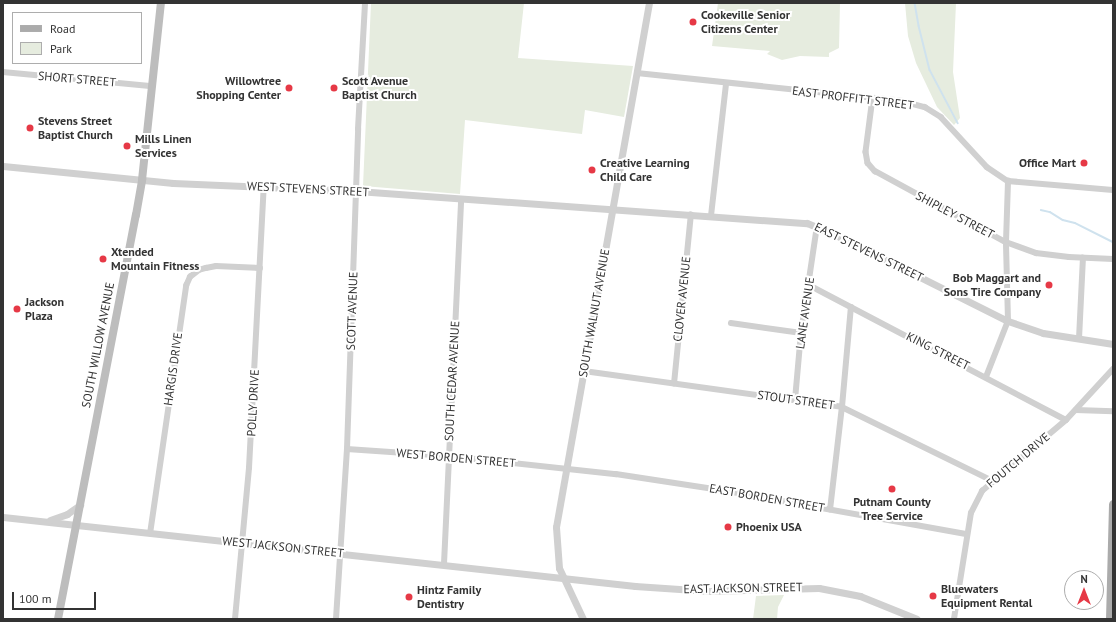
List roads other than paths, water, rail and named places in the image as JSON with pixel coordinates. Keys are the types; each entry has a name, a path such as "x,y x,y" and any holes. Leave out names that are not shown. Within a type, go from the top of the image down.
{"main road":[{"name":"SOUTH WILLOW AVENUE","path":"58,619 142,180 161,3"},
{"path":"1110,619 1113,504"}],"street":[{"name":"SCOTT AVENUE","path":"336,619 339,554 347,449 365,3"},
{"name":"SOUTH WALNUT AVENUE","path":"582,619 559,568 556,539 559,508 649,3"},
{"name":"SHORT STREET","path":"3,72 152,86"},
{"name":"EAST PROFFITT STREET","path":"637,73 726,84 902,101 925,107 941,118 987,167 1008,181 1113,190"},
{"path":"711,216 726,84"},
{"name":"SHIPLEY STREET","path":"873,98 866,152 868,163 875,171 1006,242 1036,253 1083,258 1113,259"},
{"name":"WEST STEVENS STREET","path":"3,166 173,183 357,191 613,210"},
{"path":"986,377 1008,321 1006,242 1008,181"},
{"name":"POLLY DRIVE","path":"235,619 249,468 264,186"},
{"name":"SOUTH CEDAR AVENUE","path":"444,564 461,199"},
{"name":"EAST STEVENS STREET","path":"613,210 797,222 817,226 1008,321 1044,333 1113,344"},
{"name":"CLOVER AVENUE","path":"674,384 691,215"},
{"name":"LANE AVENUE","path":"795,400 801,333 817,226"},
{"path":"1079,339 1083,258"},
{"name":"HARGIS DRIVE","path":"150,534 186,286 190,277 199,270 206,268 216,266 260,268"},
{"name":"KING STREET","path":"808,285 1066,420"},
{"path":"830,510 842,407 851,307"},
{"path":"731,323 801,333"},
{"name":"FOUTCH DRIVE","path":"954,619 967,534 975,502 982,491 1066,420 1113,369"},
{"name":"STOUT STREET","path":"584,371 842,407 993,482"},
{"path":"1076,410 1113,411"},
{"name":"WEST BORDEN STREET","path":"347,449 449,456 566,468"},
{"name":"EAST BORDEN STREET","path":"566,468 719,489 967,534"},
{"path":"40,521 59,518 80,505"},
{"name":"WEST JACKSON STREET","path":"3,517 150,534 444,564 564,579"},
{"name":"EAST JACKSON STREET","path":"564,579 709,591 819,588 866,598 917,619"}],"waterway":[{"path":"915,3 930,70 958,123"},
{"path":"1041,210 1050,212 1063,220 1075,223 1113,242"}],"place":[{"name":"Cookeville Senior Citizens Center","path":"693,22"},
{"name":"Willowtree Shopping Center","path":"289,88"},
{"name":"Scott Avenue Baptist Church","path":"334,88"},
{"name":"Stevens Street Baptist Church","path":"30,128"},
{"name":"Mills Linen Services","path":"127,146"},
{"name":"Office Mart","path":"1084,163"},
{"name":"Creative Learning Child Care","path":"592,170"},
{"name":"Xtended Mountain Fitness","path":"103,259"},
{"name":"Bob Maggart and Sons Tire Company","path":"1049,285"},
{"name":"Jackson Plaza","path":"17,309"},
{"name":"Putnam County Tree Service","path":"892,489"},
{"name":"Phoenix USA","path":"728,527"},
{"name":"Bluewaters Equipment Rental","path":"933,596"},
{"name":"Hintz Family Dentistry","path":"409,597"}]}
